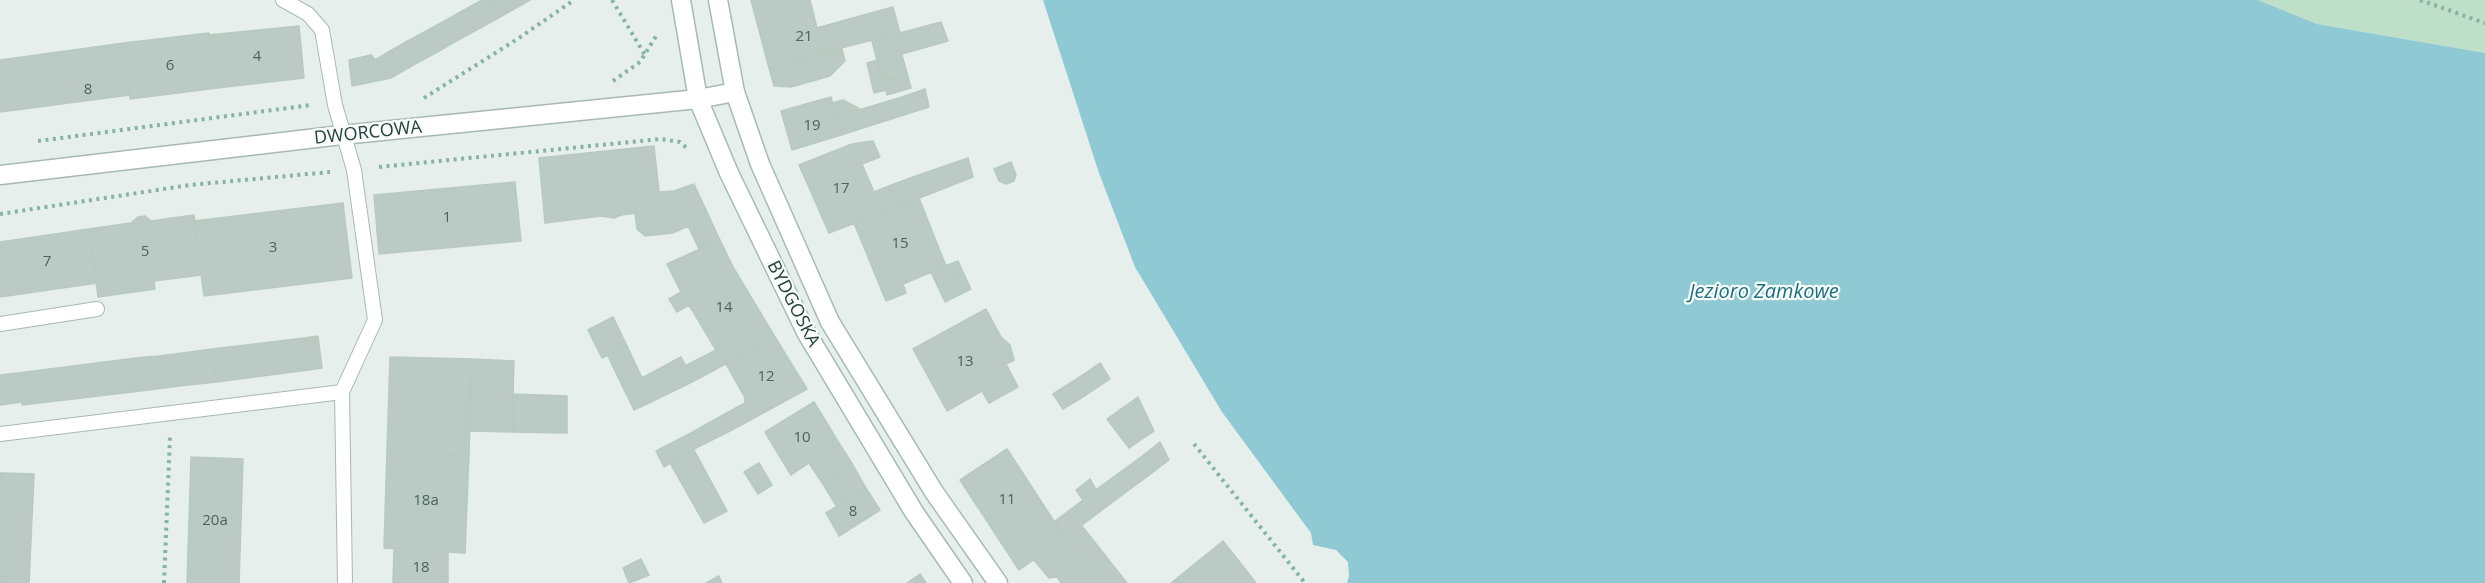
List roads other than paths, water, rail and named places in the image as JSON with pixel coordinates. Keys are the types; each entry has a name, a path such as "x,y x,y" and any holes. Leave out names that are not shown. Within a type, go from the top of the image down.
{"street":[{"name":"BYDGOSKA","path":"681,0 698,99 729,173 806,332 914,512 963,583"},
{"name":"BYDGOSKA","path":"718,0 735,92 760,164 830,322 934,492 998,583"},
{"name":"DWORCOWA","path":"0,175 342,135 698,99 735,92"}],"lane":[{"path":"283,0 308,14 322,30 342,135 354,170 375,320 342,392 345,583"},
{"path":"0,324 97,309"},
{"path":"0,434 342,392"}],"water":[{"name":"Jezioro Zamkowe","path":"1043,0 2258,0 2317,24 2485,53 2485,583 1347,583 1348,562 1336,550 1313,545 1311,533 1222,412 1135,267 1099,173"}]}
